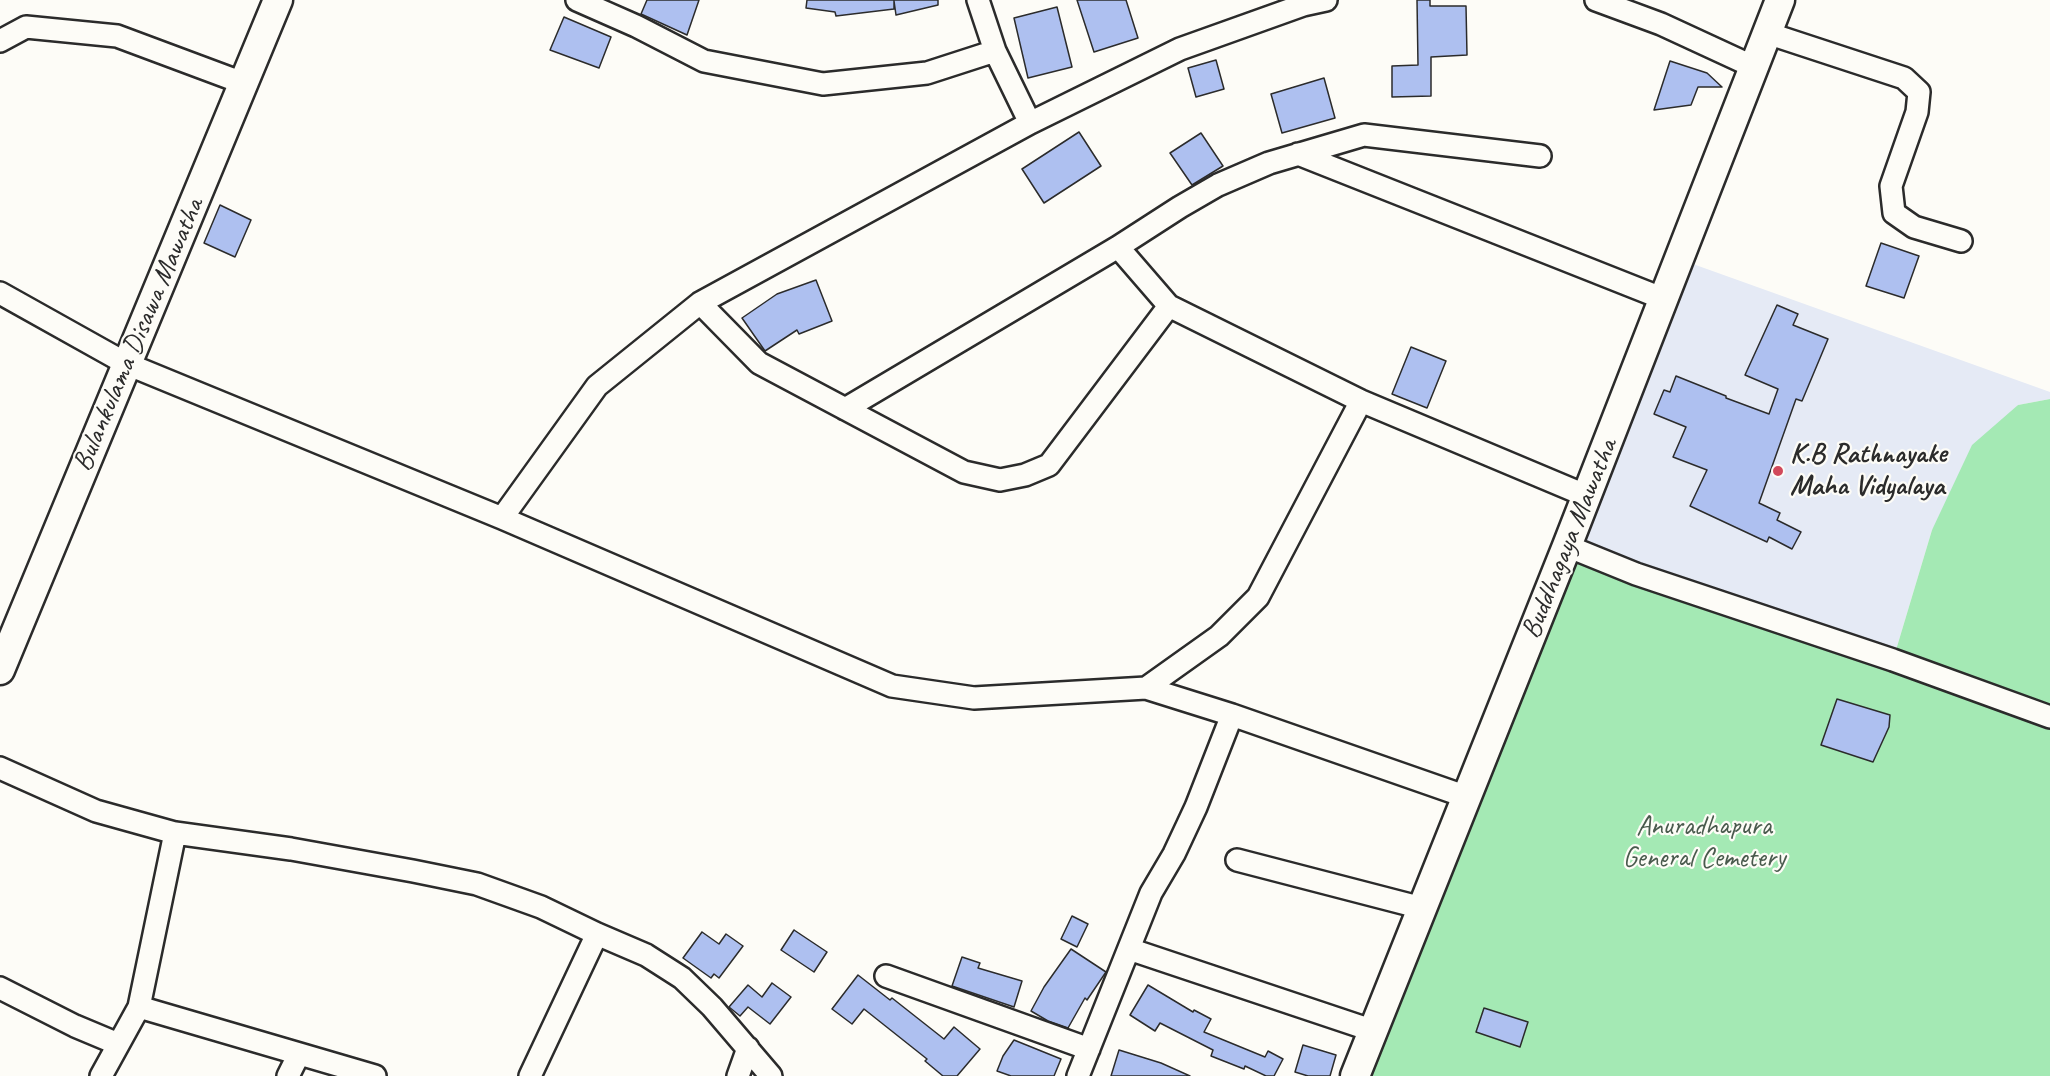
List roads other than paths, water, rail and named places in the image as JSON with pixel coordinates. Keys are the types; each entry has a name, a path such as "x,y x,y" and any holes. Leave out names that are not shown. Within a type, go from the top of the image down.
{"main road":[{"name":"Bulankulama Disawa Mawatha","path":"0,670 278,0"},
{"name":"Buddhagaya Mawatha","path":"1355,1076 1587,496 1780,0"}],"street":[{"path":"577,0 636,26 704,61 823,84 927,73 995,51"},
{"path":"978,0 995,51 1030,123"},
{"path":"502,518 597,386 700,303 1030,123 1180,49 1303,5 1326,0"},
{"path":"1596,0 1662,24 1754,66"},
{"path":"0,41 26,27 117,36 243,83"},
{"path":"1767,33 1904,78 1919,92 1917,112 1891,186 1894,213 1914,227 1961,241"},
{"path":"845,409 1218,185 1269,163 1364,135 1540,156"},
{"path":"1298,154 1664,299"},
{"path":"1118,247 1169,306 1361,401 1587,496"},
{"path":"0,292 127,364 502,518 892,686 974,698 1146,688 1232,715 1467,797"},
{"path":"700,303 759,363 964,472 1000,480 1025,475 1049,465 1169,306"},
{"path":"1146,688 1219,636 1258,597 1361,401"},
{"path":"1567,546 1636,574 1893,660 2050,717"},
{"path":"1078,1076 1151,893 1174,854 1197,807 1232,715"},
{"path":"0,768 96,811 175,833 291,849 414,871 477,884 541,907 646,955 682,978 712,1007 771,1076"},
{"path":"101,1076 139,1007 175,833"},
{"path":"1237,860 1422,908"},
{"path":"530,1076 597,934"},
{"path":"1129,949 1374,1031"},
{"path":"886,976 1089,1048"},
{"path":"0,988 75,1026 118,1044"},
{"path":"139,1007 375,1076"},
{"path":"738,1076 748,1048"},
{"path":"288,1076 299,1054"}],"place":[{"name":"K.B Rathnayake Maha Vidyalaya","path":"1778,471"}],"park label":[{"name":"Anuradhapura General Cemetery","path":"1704,843"}]}
